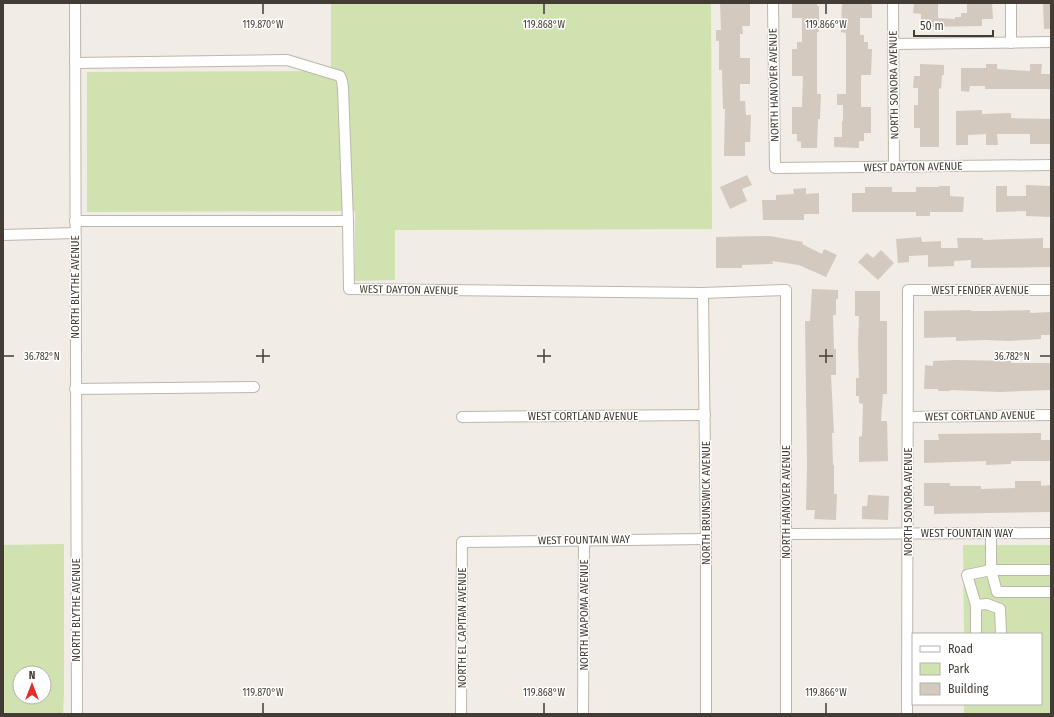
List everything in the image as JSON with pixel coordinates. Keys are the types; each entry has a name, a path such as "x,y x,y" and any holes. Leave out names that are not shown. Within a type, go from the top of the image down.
{"street":[{"name":"NORTH BLYTHE AVENUE","path":"75,3 74,233 77,714"},
{"name":"NORTH HANOVER AVENUE","path":"773,3 775,168"},
{"name":"NORTH SONORA AVENUE","path":"893,3 894,167"},
{"path":"1011,3 1011,43"},
{"path":"893,44 1051,42"},
{"path":"74,221 348,221 343,88 340,76 287,60 75,63"},
{"name":"WEST DAYTON AVENUE","path":"775,168 1051,165"},
{"name":"WEST DAYTON AVENUE","path":"348,221 349,289 703,293 786,290"},
{"path":"3,235 74,233"},
{"name":"NORTH HANOVER AVENUE","path":"786,290 786,714"},
{"name":"NORTH SONORA AVENUE","path":"907,714 908,290"},
{"name":"WEST FENDER AVENUE","path":"908,290 1051,290"},
{"name":"NORTH BRUNSWICK AVENUE","path":"703,293 706,539 706,714"},
{"path":"75,389 254,387"},
{"name":"WEST CORTLAND AVENUE","path":"462,417 705,415"},
{"name":"WEST CORTLAND AVENUE","path":"908,417 1051,415"},
{"path":"991,533 991,570 997,592 1051,592"},
{"name":"WEST FOUNTAIN WAY","path":"786,534 1051,533"},
{"name":"WEST FOUNTAIN WAY","path":"462,542 706,539"},
{"name":"NORTH WAPOMA AVENUE","path":"583,714 584,540"},
{"name":"NORTH EL CAPITAN AVENUE","path":"461,714 462,542"},
{"path":"976,633 976,605 967,575 991,570 1051,570"},
{"path":"976,605 987,604 1000,609 1001,633"}],"green space":[{"path":"331,3 711,3 712,229 395,230 395,280 355,281 355,211 87,212 87,72 331,71"},
{"path":"64,544 63,714 3,714 3,545"},
{"path":"963,545 1051,545 1051,714 964,714 964,705 1042,705 1042,633 964,633"}],"building":[{"path":"720,3 750,3 750,26 742,26 743,34 740,34 740,58 750,58 750,84 740,84 740,101 745,101 746,115 751,115 750,142 745,142 745,156 724,156 725,109 723,109 722,70 719,70 719,41 716,41 716,30 721,30"},
{"path":"792,3 817,3 817,6 819,6 819,32 817,32 817,94 821,94 817,148 801,148 801,142 797,141 797,134 792,134 792,107 802,107 803,76 792,76 792,49 797,49 797,42 802,42 802,18 792,18"},
{"path":"842,3 871,3 872,7 872,18 860,18 860,35 864,35 864,42 868,42 868,49 872,49 871,75 861,75 861,107 871,107 871,133 864,133 864,141 859,141 859,148 834,147 834,137 842,137 843,121 843,105 837,105 837,94 846,94 846,33 841,32"},
{"path":"914,3 938,3 938,18 955,19 955,17 961,17 961,13 967,13 967,3 992,3 993,19 982,19 982,26 921,27 921,14 913,13"},
{"path":"1043,3 1051,3 1051,29 1044,29"},
{"path":"920,64 944,65 944,75 942,75 941,89 939,88 939,147 920,147 920,128 914,128 914,105 918,105 918,88 913,88 914,76 920,76"},
{"path":"986,64 997,64 997,69 1030,71 1030,64 1042,64 1041,74 1051,74 1051,89 985,89 985,86 970,86 969,92 961,91 961,68 986,68"},
{"path":"982,110 982,114 1011,113 1011,118 1051,119 1051,144 1030,144 1030,134 997,134 998,145 986,145 986,134 968,135 968,145 956,145 956,111"},
{"path":"747,175 752,185 742,189 747,201 730,209 720,187"},
{"path":"1026,185 1051,186 1051,217 1026,216 1026,211 996,212 996,186 1007,186 1007,196 1026,196"},
{"path":"950,186 950,196 964,197 963,212 930,212 930,216 916,216 916,212 852,212 852,193 865,193 865,187 892,187 892,192 916,192 916,187"},
{"path":"806,188 806,194 819,193 819,214 804,214 804,220 763,220 762,200 776,200 776,195 794,194 793,189"},
{"path":"770,236 803,242 802,244 822,254 824,249 837,255 826,277 799,265 772,261 773,264 742,265 742,268 716,268 716,237"},
{"path":"921,237 922,242 941,241 941,248 958,248 957,238 983,238 983,240 1043,238 1043,248 1051,248 1051,267 971,268 971,260 954,261 954,266 928,267 928,255 909,256 909,262 898,263 896,239"},
{"path":"881,250 894,263 878,280 858,262 867,253 873,258"},
{"path":"812,289 838,290 838,299 836,299 836,315 833,315 834,349 836,349 836,375 831,375 834,433 832,433 834,494 837,494 836,520 814,519 815,510 806,510 807,465 805,321 810,321"},
{"path":"855,291 880,291 880,321 887,321 887,394 883,394 881,421 887,421 888,461 859,462 859,437 862,436 863,404 859,403 859,396 856,396 856,378 859,378 859,316 855,316"},
{"path":"1030,310 1030,313 1051,312 1051,335 1041,335 1041,339 1010,341 956,341 956,337 924,338 924,311"},
{"path":"933,361 1011,361 1011,363 1051,363 1051,390 1000,392 938,391 938,389 924,389 925,365 933,366"},
{"path":"1041,433 1041,440 1051,440 1051,461 1011,461 1011,464 986,465 986,461 924,463 924,440 939,440 938,434"},
{"path":"1015,481 1041,481 1041,486 1051,485 1051,512 934,514 934,506 924,506 924,483 950,483 950,486 981,486 981,489 1015,488"},
{"path":"868,495 889,496 888,520 862,519 862,506 867,506"}]}
